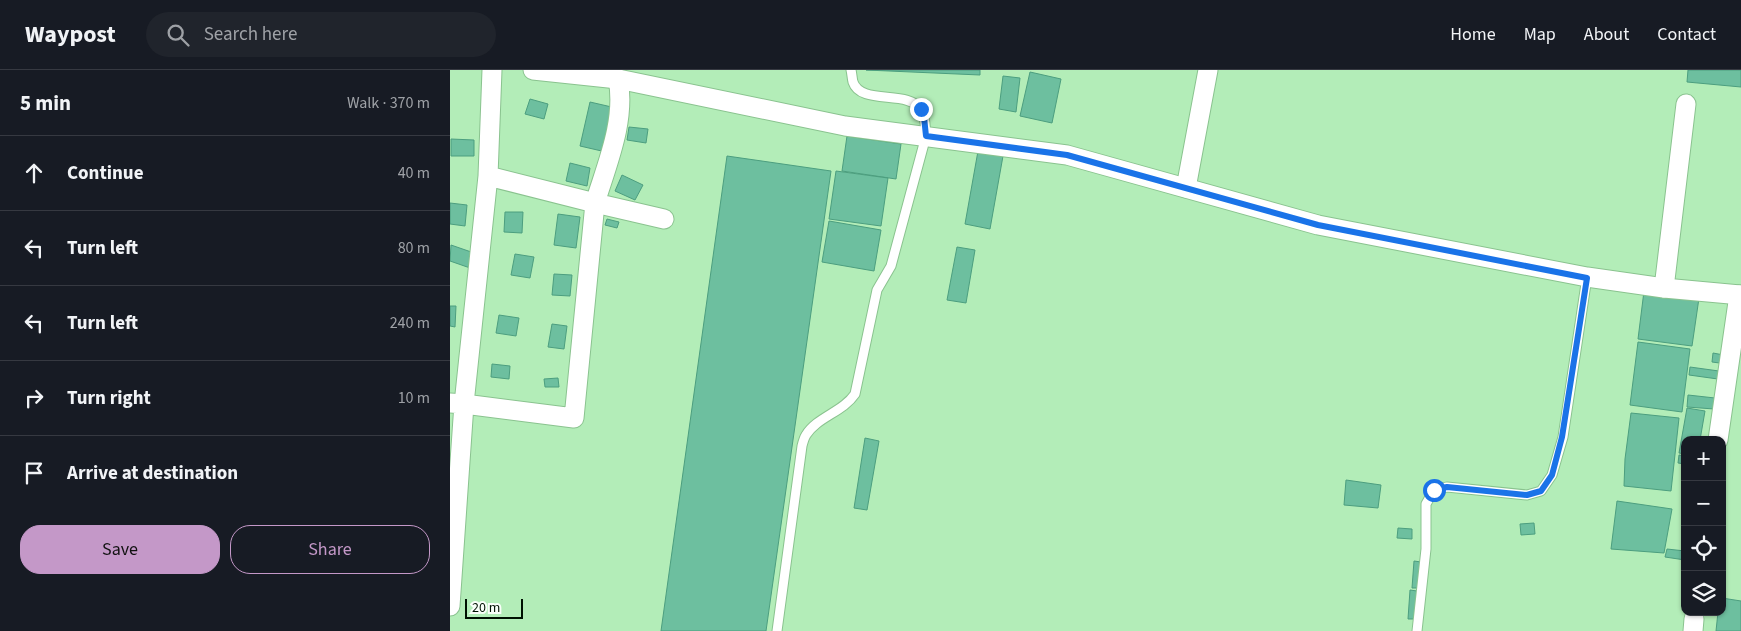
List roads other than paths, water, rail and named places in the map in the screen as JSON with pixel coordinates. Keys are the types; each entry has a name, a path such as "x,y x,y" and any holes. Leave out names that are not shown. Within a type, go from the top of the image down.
{"street":[{"path":"450,606 457,403 488,176 492,70"},
{"path":"533,70 618,75 845,126 1067,155 1318,225 1587,278 1740,295 1719,436"},
{"path":"1186,188 1208,70"},
{"path":"457,403 574,418 595,203 616,129 620,92 618,75"},
{"path":"1664,288 1686,104"},
{"path":"488,176 664,219"}],"lane":[{"path":"777,631 802,446 806,435 813,427 850,401 855,394 878,290 891,266 926,136 921,109 913,102 863,93 853,83 851,70"},
{"path":"1417,631 1426,549 1426,504 1434,490 1447,487 1527,495 1541,491 1552,475 1562,437 1587,278"}]}
